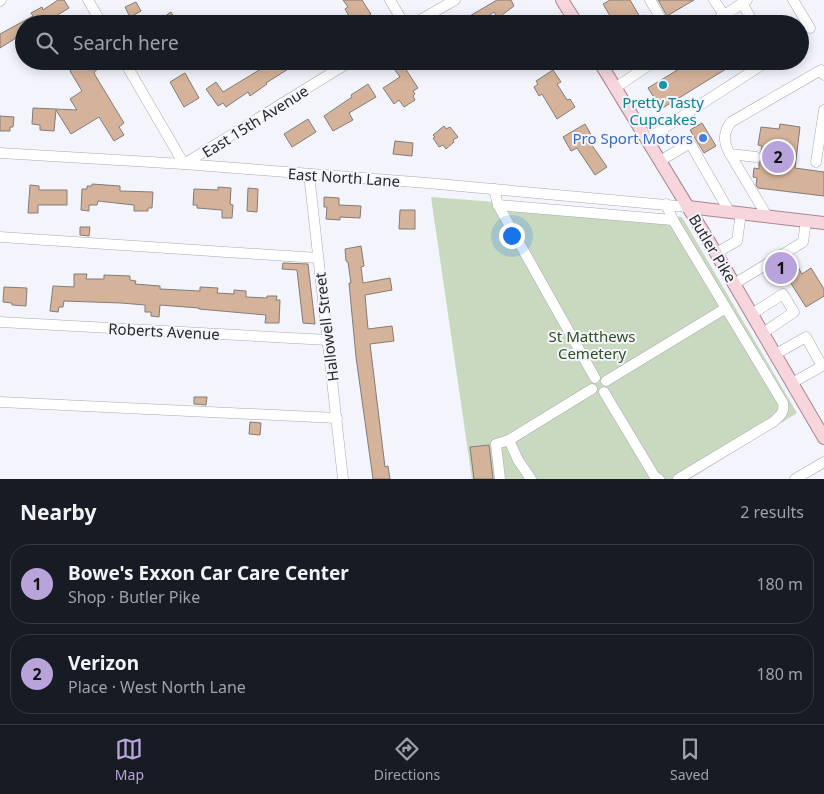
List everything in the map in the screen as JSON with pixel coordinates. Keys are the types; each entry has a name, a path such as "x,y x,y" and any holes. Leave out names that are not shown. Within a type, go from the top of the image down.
{"main road":[{"path":"562,0 571,15"},
{"name":"Butler Pike","path":"604,70 716,253 824,438"},
{"path":"688,207 824,223"}],"street":[{"path":"88,0 97,15"},
{"path":"390,0 399,15"},
{"path":"429,15 455,0"},
{"path":"650,0 659,15"},
{"path":"714,0 723,15"},
{"path":"793,0 802,15"},
{"path":"725,15 744,2 750,15"},
{"path":"129,70 184,164"},
{"name":"East 15th Avenue","path":"184,164 337,70"},
{"path":"615,88 635,70"},
{"path":"647,139 754,70"},
{"path":"767,216 726,148 725,134 731,122 821,70 824,75"},
{"path":"816,162 824,110"},
{"path":"660,161 690,143 735,212 737,241 716,253"},
{"name":"East North Lane","path":"0,153 184,164 688,207"},
{"path":"730,154 756,157"},
{"name":"Hallowell Street","path":"309,174 343,479"},
{"path":"494,189 498,205 595,378"},
{"path":"666,204 783,403 784,408 782,414 773,422 678,479"},
{"path":"498,205 674,220"},
{"path":"734,284 803,242 806,221"},
{"path":"0,237 318,258"},
{"path":"752,314 783,294 794,312 763,333"},
{"path":"659,479 656,477 605,386 601,377 595,378 591,383 592,389 598,393 605,386 726,308"},
{"name":"Roberts Avenue","path":"0,322 328,340"},
{"path":"776,354 806,337 823,365 792,383"},
{"path":"500,479 496,444 509,440 592,389"},
{"path":"0,402 337,418"},
{"path":"509,440 518,460 531,479"},
{"path":"795,479 824,462"}],"green space":[{"name":"St Matthews Cemetery","path":"431,197 682,217 797,413 690,479 472,479"}],"building":[{"path":"58,0 64,0 69,8 58,15 32,15 31,13 42,7 43,10"},
{"path":"343,0 362,0 371,14 348,15 345,9 348,7"},
{"path":"497,0 511,0 514,6 502,15 496,15 494,12 490,15 471,15"},
{"path":"610,0 630,0 639,15 610,15 603,4"},
{"path":"658,0 694,0 669,15 666,15"},
{"path":"136,2 141,11 129,15 125,7"},
{"path":"15,26 15,39 0,48 0,34"},
{"path":"97,70 94,72 95,75 124,123 119,127 124,135 114,141 99,117 71,134 56,110 54,131 40,130 40,125 32,124 33,108 77,110 70,99 82,91 70,71"},
{"path":"259,70 287,70 250,96 248,92 226,107 223,103 218,106 206,89 216,82 223,92"},
{"path":"395,70 406,70 418,88 413,91 415,100 404,107 399,100 394,104 383,88 400,77"},
{"path":"553,70 561,82 557,84 567,100 570,99 575,107 557,119 542,94 539,96 534,87 538,84 536,81"},
{"path":"677,70 724,70 661,109 648,88"},
{"path":"185,73 199,98 184,107 170,82"},
{"path":"368,84 376,97 349,113 353,120 333,131 324,116"},
{"path":"0,116 14,117 13,127 10,127 10,131 0,131"},
{"path":"308,119 316,132 292,147 284,134"},
{"name":"Pro Sport Motors","path":"702,123 716,146 704,153 690,130"},
{"path":"585,124 593,138 589,141 607,167 595,175 577,148 571,151 563,137"},
{"path":"780,124 800,127 795,168 824,172 824,196 758,188 756,185 757,178 753,177 754,168 759,169 759,163 763,158 762,146 758,145 761,127 779,129"},
{"path":"444,126 446,129 450,127 458,137 446,149 443,145 439,147 433,138 435,137 433,135"},
{"path":"395,141 413,143 412,156 393,154"},
{"path":"92,184 120,186 120,191 153,192 152,208 148,208 148,211 134,211 134,205 98,201 97,205 89,205 89,211 81,210 82,189 87,189 87,186 92,186"},
{"path":"30,185 39,186 39,190 67,190 67,205 38,205 38,213 28,213"},
{"path":"218,187 231,188 230,204 233,205 232,218 222,218 222,210 197,208 197,205 193,205 194,189 218,190"},
{"path":"248,188 258,189 257,212 247,211"},
{"path":"324,197 339,198 339,205 361,206 360,218 340,217 340,220 326,219 327,207 324,207"},
{"path":"400,210 415,210 415,229 399,229"},
{"path":"80,227 90,227 89,236 80,235"},
{"path":"361,246 364,266 361,267 363,283 390,278 392,290 365,295 368,329 392,326 394,341 370,344 385,467 388,466 390,479 373,479 356,357 349,283 351,283 345,249"},
{"path":"792,257 802,274 811,268 824,289 824,296 806,307 785,274 772,283 765,273"},
{"path":"283,263 308,264 315,324 303,323 297,270 282,269"},
{"path":"74,274 87,274 86,279 104,279 104,275 130,276 130,280 136,281 135,284 160,286 160,289 200,291 200,287 218,288 217,293 234,294 234,290 246,291 246,297 267,298 267,296 277,296 276,300 280,300 279,323 265,323 266,315 160,305 159,317 151,316 151,312 145,312 145,305 121,303 64,301 63,307 59,307 58,312 50,311 53,286 74,287"},
{"path":"4,287 27,288 26,306 3,302"},
{"path":"194,397 207,397 206,405 194,404"},
{"path":"250,422 261,423 260,435 249,434"},
{"path":"489,445 493,479 474,479 470,447"}],"place":[{"name":"Pretty Tasty Cupcakes","path":"663,85"},
{"name":"Pro Sport Motors","path":"703,138"},
{"name":"Verizon","path":"778,157"},
{"name":"Bowe's Exxon Car Care Center","path":"781,268"}]}
